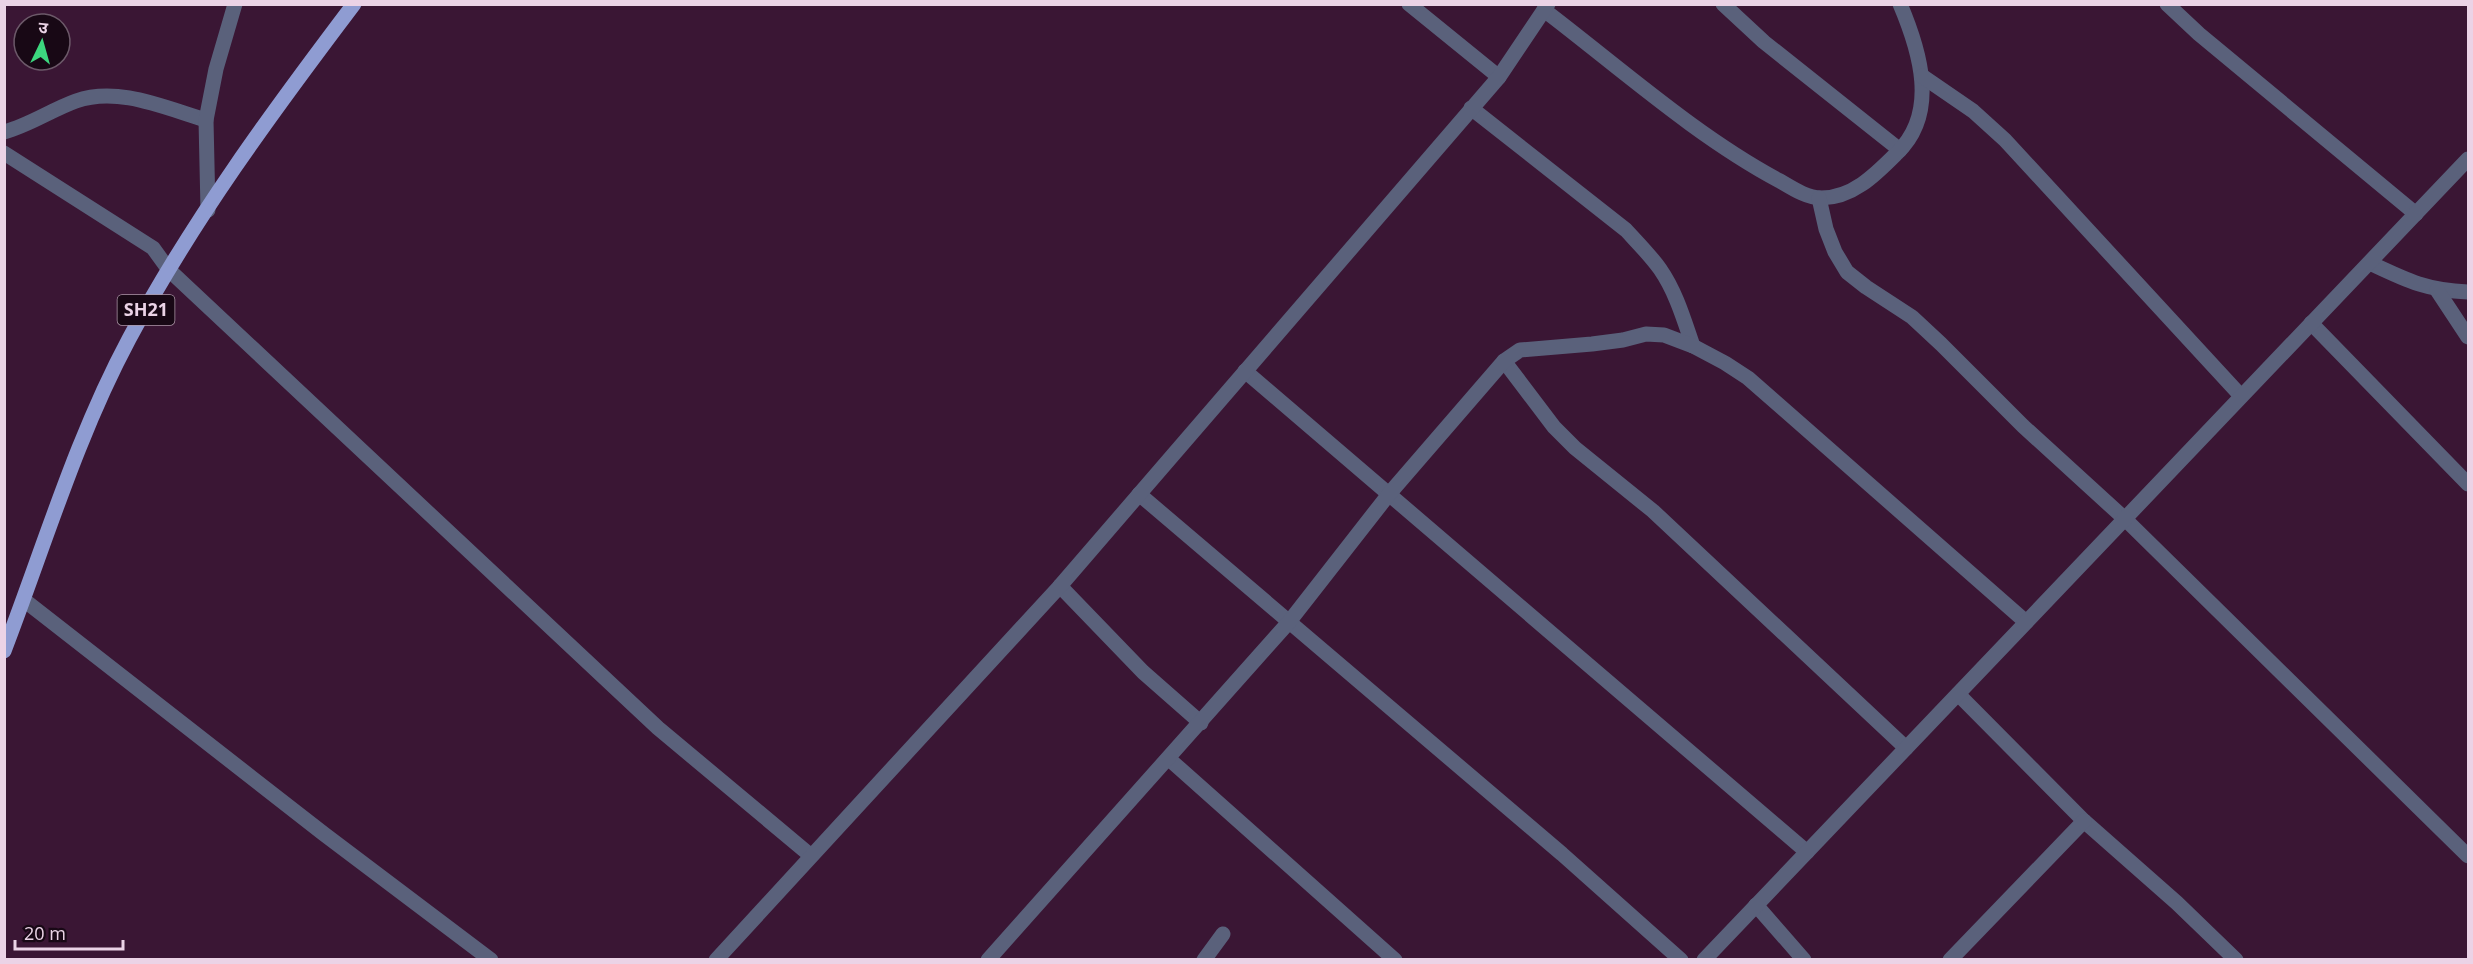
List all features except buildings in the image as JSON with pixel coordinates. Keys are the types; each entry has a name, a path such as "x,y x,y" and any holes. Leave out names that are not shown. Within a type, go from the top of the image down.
{"main road":[{"name":"SH21","path":"4,651 59,501 96,410 129,340 169,270 261,130 354,4"}],"street":[{"path":"208,210 206,120 216,69 235,4"},
{"path":"1409,4 1498,77"},
{"path":"1723,4 1764,42 1900,150"},
{"path":"716,960 810,855 1060,586 1498,77 1546,7 1712,139 1768,175 1799,192 1819,198 1840,196 1866,182 1900,150 1916,126 1923,101 1922,76 1917,49 1900,4"},
{"path":"2167,4 2199,34 2416,214"},
{"path":"1922,76 1973,111 2005,140 2241,396"},
{"path":"4,132 24,127 76,101 98,96 123,97 206,120"},
{"path":"1471,108 1626,230 1645,250 1661,270 1676,300 1693,346"},
{"path":"4,153 153,248 169,270 658,728 810,855"},
{"path":"1704,960 2469,159"},
{"path":"1819,198 1826,229 1835,252 1847,272 1912,317 2023,426 2125,519 2469,856"},
{"path":"2370,262 2410,282 2437,290 2469,292"},
{"path":"2437,290 2469,337"},
{"path":"2312,323 2469,484"},
{"path":"988,960 1289,622 1389,494 1504,361 1520,350 1612,341 1646,334 1664,335 1693,346 1725,363 1748,378 2026,622"},
{"path":"1504,361 1554,427 1575,448 1653,511 1906,748"},
{"path":"1245,371 1807,852"},
{"path":"1139,494 1562,854 1681,960"},
{"path":"1060,586 1143,672 1201,723"},
{"path":"24,600 324,834 491,960"},
{"path":"1958,694 2084,821 2177,903 2236,960"},
{"path":"1169,759 1395,960"},
{"path":"1950,960 2084,821"},
{"path":"1756,905 1804,960"},
{"path":"1204,960 1223,934"}]}
